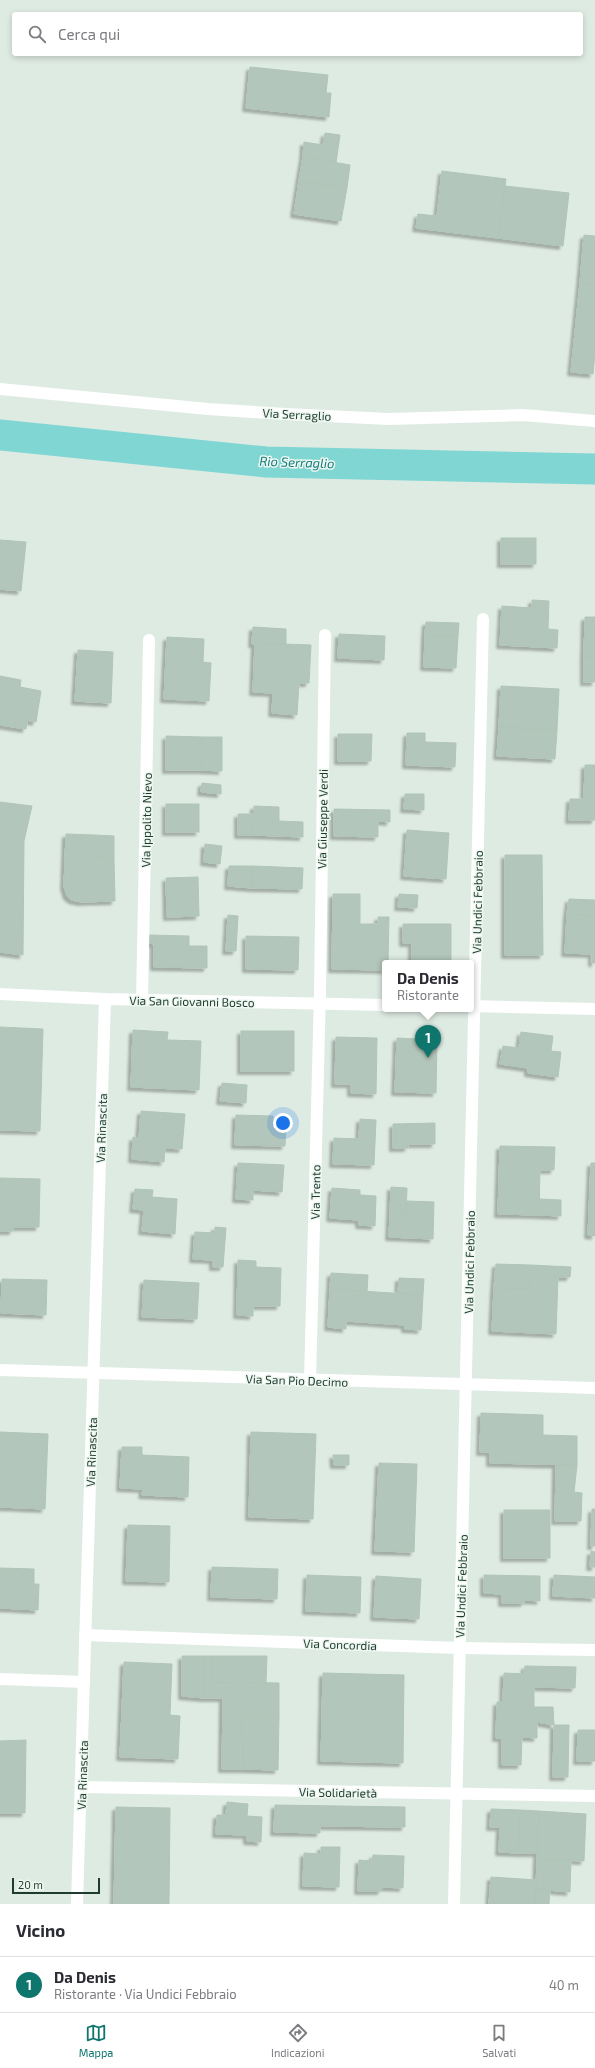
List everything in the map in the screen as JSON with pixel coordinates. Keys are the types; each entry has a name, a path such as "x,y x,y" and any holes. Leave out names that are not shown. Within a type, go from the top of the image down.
{"street":[{"name":"Via Serraglio","path":"0,389 208,409 285,414 389,419 524,415 595,421"},
{"name":"Via Undici Febbraio","path":"474,967 483,620"},
{"name":"Via Giuseppe Verdi","path":"319,1004 325,635"},
{"name":"Via Ippolito Nievo","path":"142,1000 149,640"},
{"name":"Via San Giovanni Bosco","path":"0,994 142,1000 382,1004"},
{"name":"Via Rinascita","path":"77,1904 82,1787 85,1635 105,999"},
{"name":"Via Trento","path":"310,1381 319,1004"},
{"path":"474,1006 595,1009"},
{"name":"Via Undici Febbraio","path":"454,1904 473,1012"},
{"name":"Via San Pio Decimo","path":"0,1370 466,1386 595,1388"},
{"name":"Via Concordia","path":"85,1635 459,1648 595,1650"},
{"path":"0,1679 84,1682"},
{"name":"Via Solidarietà","path":"82,1787 595,1796"}],"building":[{"path":"250,67 328,75 326,93 331,93 329,117 246,108"},
{"path":"325,133 340,135 336,163 303,157 304,142 323,145"},
{"path":"303,157 350,165 347,188 299,181"},
{"path":"442,171 506,179 498,238 416,228 418,214 437,216"},
{"path":"299,181 347,188 341,221 294,214"},
{"path":"505,186 569,193 563,246 498,238"},
{"path":"584,235 595,236 595,285 580,283"},
{"path":"580,283 595,285 595,352 593,374 571,372"},
{"path":"501,538 536,538 536,564 501,564"},
{"path":"0,540 26,542 21,591 0,589"},
{"path":"532,600 549,601 548,629 558,630 557,648 500,645 502,606 532,608"},
{"path":"585,617 595,617 595,657 584,657"},
{"path":"426,622 459,623 458,636 425,635"},
{"path":"253,627 286,629 286,644 252,644"},
{"path":"339,634 385,636 384,660 338,658"},
{"path":"425,635 458,636 456,668 424,667"},
{"path":"167,637 204,639 203,662 211,663 209,701 164,699"},
{"path":"255,643 311,645 309,683 299,683 297,715 272,713 273,693 253,692"},
{"path":"78,650 113,652 111,703 75,701"},
{"path":"584,657 595,657 595,682 584,682"},
{"path":"0,676 21,680 20,687 41,691 36,722 27,720 26,729 0,725"},
{"path":"501,686 559,689 557,730 499,727"},
{"path":"499,727 557,730 555,759 497,756"},
{"path":"407,733 425,733 425,742 456,743 455,767 406,765"},
{"path":"338,734 372,734 371,761 338,761"},
{"path":"166,736 203,737 202,770 166,770"},
{"path":"203,737 222,737 222,771 202,770"},
{"path":"585,765 595,765 595,820 569,820 570,799 584,799"},
{"path":"202,783 221,785 221,794 201,792"},
{"path":"405,794 424,794 424,810 404,809"},
{"path":"0,802 32,806 24,841 23,955 0,952"},
{"path":"166,804 199,804 199,832 166,832"},
{"path":"254,806 279,807 279,821 303,822 303,837 253,835"},
{"path":"334,809 390,810 390,822 378,821 378,837 334,836"},
{"path":"238,814 254,814 253,835 238,835"},
{"path":"407,830 449,833 446,879 404,876"},
{"path":"66,834 94,835 94,857 114,859 115,901 81,902 72,900 67,896 64,886"},
{"path":"94,835 114,836 114,859 94,857"},
{"path":"205,844 222,846 220,864 204,862"},
{"path":"505,855 542,855 543,955 505,955"},
{"path":"229,866 253,866 252,888 228,886"},
{"path":"253,866 303,868 302,889 252,888"},
{"path":"198,877 199,916 167,917 166,878"},
{"path":"333,894 360,894 360,924 378,924 378,917 389,917 388,960 382,960 382,970 332,969"},
{"path":"399,894 418,895 417,908 398,907"},
{"path":"569,899 595,900 595,916 567,914"},
{"path":"567,914 595,916 595,963 592,963 592,954 565,953"},
{"path":"228,915 238,916 236,951 226,951"},
{"path":"403,924 451,924 451,960 412,960 412,943 403,943"},
{"path":"149,935 189,936 189,946 207,946 207,968 154,967 154,944 149,943"},
{"path":"246,936 299,937 298,970 246,969"},
{"path":"0,1027 43,1029 40,1131 0,1130"},
{"path":"133,1030 168,1032 167,1040 201,1041 199,1090 131,1087"},
{"path":"241,1031 294,1031 294,1071 241,1071"},
{"path":"521,1032 553,1036 551,1051 561,1052 558,1077 528,1073 528,1068 500,1064 503,1046 519,1048"},
{"path":"336,1037 377,1038 376,1094 351,1093 351,1084 335,1084"},
{"path":"397,1038 437,1040 436,1093 395,1092"},
{"path":"222,1083 247,1085 246,1103 220,1101"},
{"path":"141,1111 185,1114 182,1149 165,1148 164,1162 132,1159 133,1137 139,1138"},
{"path":"236,1115 273,1116 273,1128 286,1128 285,1146 235,1145"},
{"path":"360,1119 376,1120 374,1165 333,1164 334,1138 359,1139"},
{"path":"435,1123 435,1144 408,1144 408,1148 393,1148 393,1124"},
{"path":"500,1146 555,1147 554,1170 540,1170 539,1215 498,1214"},
{"path":"238,1163 284,1165 282,1192 253,1190 253,1200 236,1199"},
{"path":"591,1163 595,1163 595,1236 588,1235"},
{"path":"0,1178 40,1179 39,1227 13,1227 13,1231 0,1231"},
{"path":"391,1187 407,1188 406,1214 390,1214"},
{"path":"332,1188 360,1190 360,1195 376,1196 375,1226 359,1225 359,1220 330,1218"},
{"path":"135,1189 153,1190 152,1197 177,1199 175,1234 142,1231 144,1210 133,1209"},
{"path":"539,1199 561,1200 561,1216 539,1215"},
{"path":"407,1201 434,1202 433,1239 389,1237 390,1214 406,1214"},
{"path":"215,1227 226,1228 223,1267 213,1267 213,1260 193,1259 195,1232 215,1233"},
{"path":"238,1260 256,1261 256,1267 281,1268 280,1306 253,1306 253,1316 237,1315"},
{"path":"496,1264 531,1265 530,1289 494,1288"},
{"path":"531,1265 571,1267 570,1277 558,1277 556,1334 492,1331 494,1288 530,1289"},
{"path":"331,1273 368,1275 367,1292 330,1289"},
{"path":"399,1278 424,1279 423,1295 398,1294"},
{"path":"2,1279 47,1280 46,1315 1,1313"},
{"path":"144,1280 199,1283 197,1319 142,1317"},
{"path":"330,1289 423,1295 421,1330 405,1329 405,1325 346,1321 346,1329 328,1327"},
{"path":"481,1413 543,1415 543,1435 577,1436 577,1465 490,1463 490,1452 480,1452"},
{"path":"0,1432 48,1434 45,1509 0,1507"},
{"path":"251,1432 316,1434 313,1519 249,1517"},
{"path":"122,1447 142,1447 142,1455 189,1457 188,1497 142,1495 143,1489 120,1488"},
{"path":"333,1455 349,1455 349,1465 334,1465"},
{"path":"379,1463 417,1464 414,1552 375,1551"},
{"path":"556,1465 577,1465 574,1492 582,1493 581,1521 555,1521"},
{"path":"592,1509 595,1509 595,1546 591,1546"},
{"path":"504,1510 550,1510 550,1558 504,1558"},
{"path":"128,1525 170,1526 169,1582 126,1581"},
{"path":"591,1551 595,1552 595,1567 590,1567"},
{"path":"212,1567 278,1569 277,1599 211,1597"},
{"path":"0,1568 34,1569 34,1584 39,1584 38,1610 0,1608"},
{"path":"307,1575 361,1577 360,1613 306,1611"},
{"path":"484,1575 540,1576 540,1601 525,1600 524,1603 502,1603 502,1594 484,1593"},
{"path":"554,1575 595,1577 595,1598 553,1596"},
{"path":"376,1576 421,1579 419,1619 374,1617"},
{"path":"182,1656 204,1656 204,1698 182,1696"},
{"path":"204,1656 211,1656 212,1682 279,1683 279,1716 242,1716 243,1769 222,1769 223,1698 204,1698"},
{"path":"211,1656 267,1656 266,1683 212,1682"},
{"path":"124,1662 172,1664 170,1715 180,1716 178,1759 120,1757"},
{"path":"525,1666 576,1667 575,1688 534,1687 534,1707 553,1707 554,1725 537,1722 537,1738 522,1737 521,1765 502,1765 502,1738 496,1738 497,1702 503,1702 504,1673 524,1674"},
{"path":"323,1673 404,1675 403,1763 321,1761"},
{"path":"242,1716 279,1716 278,1770 243,1769"},
{"path":"554,1725 569,1725 568,1777 553,1777"},
{"path":"578,1730 595,1730 595,1761 577,1761"},
{"path":"26,1740 25,1813 0,1813 0,1741"},
{"path":"227,1802 248,1804 247,1816 262,1817 261,1842 247,1841 247,1835 216,1834 217,1815 226,1815"},
{"path":"275,1805 405,1807 405,1827 320,1826 320,1833 274,1832"},
{"path":"116,1807 170,1808 169,1904 114,1904"},
{"path":"491,1809 520,1810 518,1853 499,1852 500,1827 490,1827"},
{"path":"520,1810 539,1811 537,1853 518,1853"},
{"path":"539,1811 586,1814 584,1861 537,1859"},
{"path":"321,1847 340,1847 339,1887 303,1886 304,1853 321,1854"},
{"path":"373,1855 404,1856 403,1888 382,1887 381,1891 358,1891 359,1860 372,1861"},
{"path":"537,1859 571,1861 570,1892 536,1889"},
{"path":"491,1877 536,1880 535,1904 489,1904"},
{"path":"536,1889 550,1891 549,1904 535,1904"}],"waterway":[{"name":"Rio Serraglio","path":"0,435 266,462 595,469"}],"place":[{"name":"Da Denis","path":"428,1058"}]}
